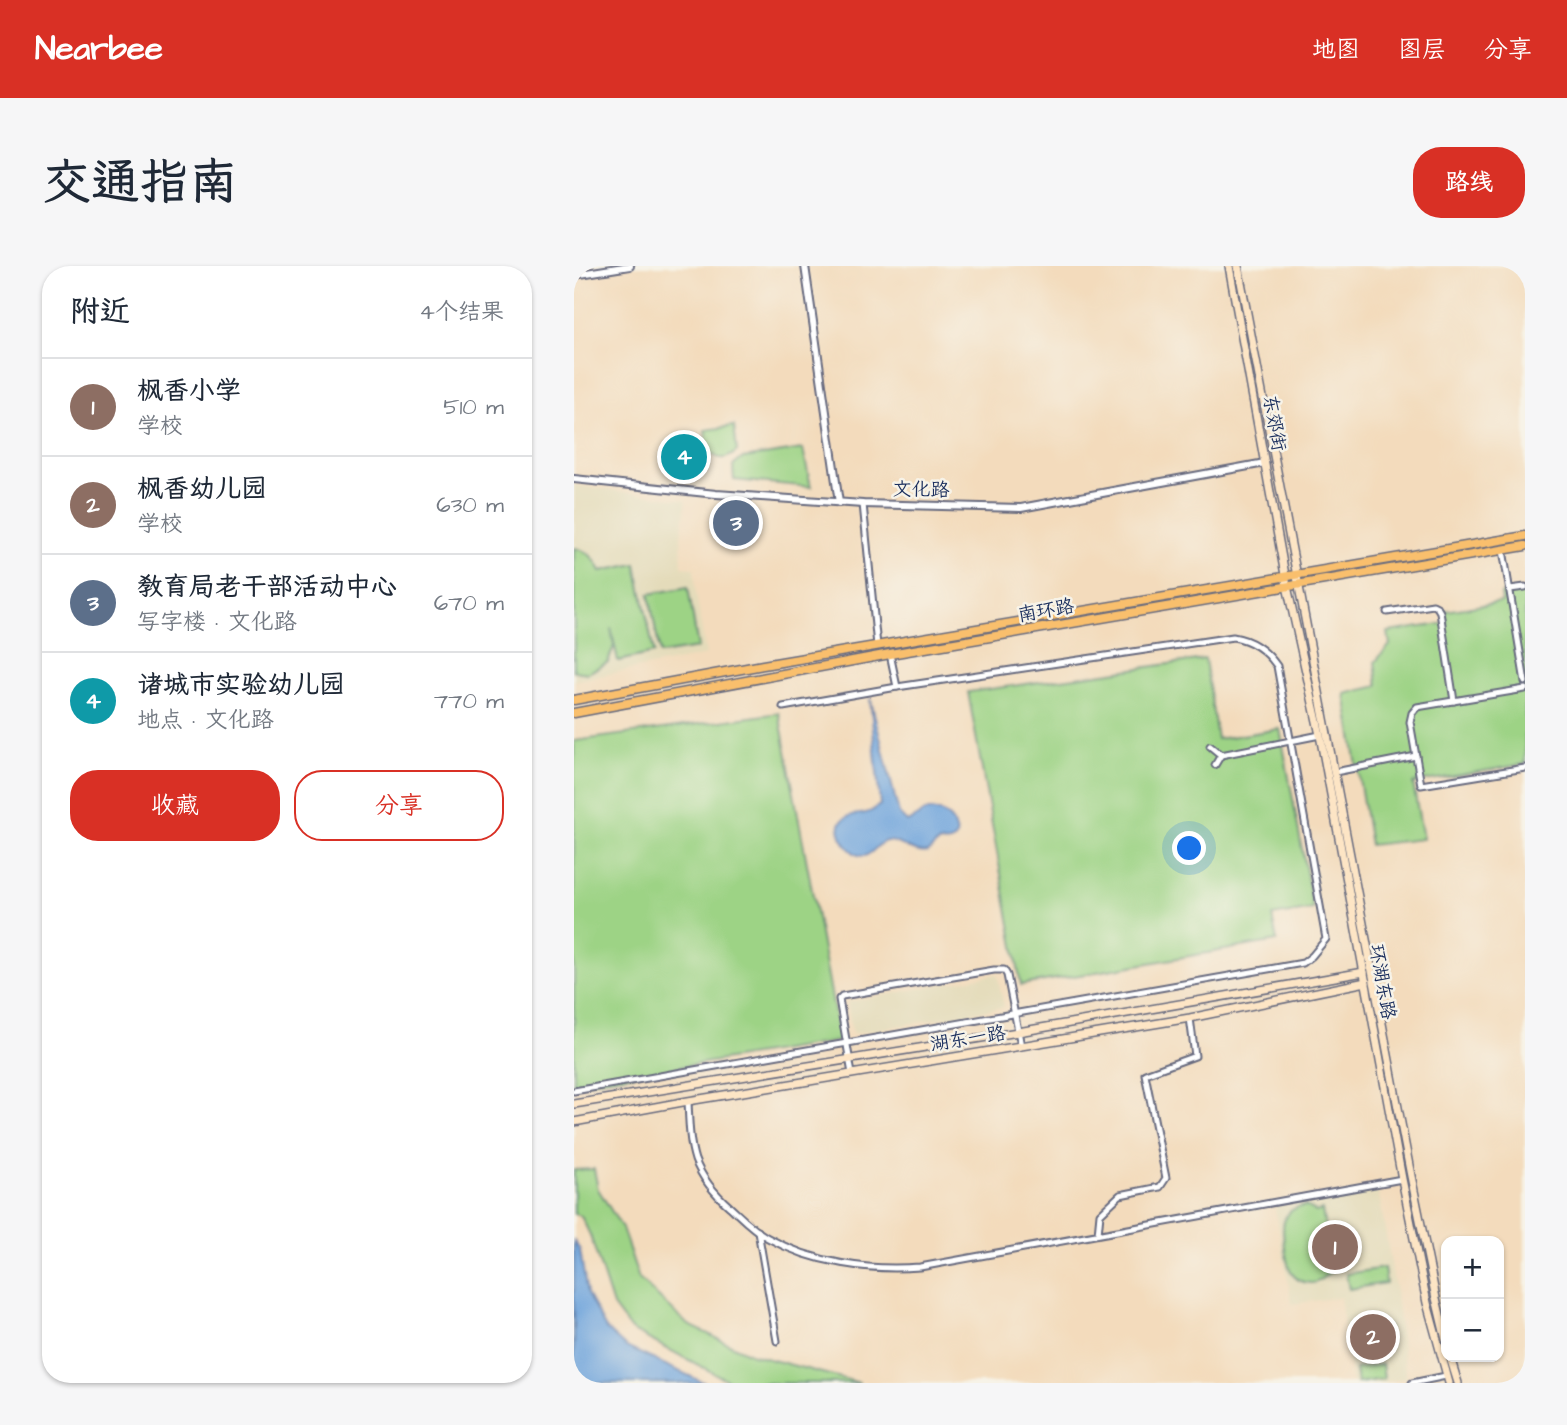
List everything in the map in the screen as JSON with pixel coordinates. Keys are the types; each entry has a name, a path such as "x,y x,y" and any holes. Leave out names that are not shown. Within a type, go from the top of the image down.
{"highway":[{"name":"南环路","path":"574,700 762,665 1525,536"},
{"name":"南环路","path":"574,713 890,654 1525,547"}],"main road":[{"name":"东郊街","path":"1229,266 1287,586"},
{"name":"东郊街","path":"1238,266 1298,584"},
{"name":"环湖东路","path":"1298,584 1411,1176 1441,1319"},
{"name":"环湖东路","path":"1287,586 1320,736 1427,1303 1447,1379"},
{"name":"湖东一路","path":"574,1104 1018,1032 1364,972"},
{"name":"湖东一路","path":"574,1122 1189,1018 1366,982"},
{"path":"1452,1362 1458,1383"}],"street":[{"path":"574,275 630,266"},
{"path":"804,266 839,502"},
{"name":"文化路","path":"574,479 716,494 863,504 1021,508 1265,463"},
{"path":"863,504 877,646"},
{"path":"1503,550 1525,682"},
{"path":"1510,589 1525,587"},
{"path":"1387,612 1433,605 1437,607 1454,701"},
{"path":"574,1091 1303,963 1326,939 1277,666 1262,649 1240,638 897,687 783,707"},
{"path":"890,654 897,687"},
{"path":"1525,689 1417,707 1410,722 1421,785 1525,768"},
{"path":"1215,765 1221,755 1320,736"},
{"path":"1210,746 1221,755"},
{"path":"1335,772 1416,756"},
{"path":"852,1074 839,999 842,996 981,972 1004,970 1007,975 1021,1046"},
{"path":"1098,1234 1100,1214 1120,1195 1160,1186 1167,1178 1145,1074 1195,1056 1189,1018"},
{"path":"688,1101 690,1138 695,1161 715,1193 758,1231 774,1241 802,1252 881,1269 920,1267 1402,1179"},
{"path":"758,1231 777,1341"},
{"path":"1412,1383 1447,1379"}],"shaded area":[{"path":"574,485 686,500 681,536 682,567 694,568 706,655 574,681"},
{"path":"997,974 1004,1007 852,1034 847,1002"},
{"path":"1378,1189 1395,1287 1406,1378 1381,1383 1352,1383 1340,1297 1292,1304 1275,1207"}],"green space":[{"path":"734,426 737,451 722,458 708,452 705,430"},
{"path":"803,449 811,487 734,480 733,466 743,458"},
{"path":"574,548 590,556 601,571 636,564 654,653 618,661 611,628 614,646 608,662 588,673 574,671"},
{"path":"688,587 698,648 660,654 649,594"},
{"path":"1525,590 1525,764 1413,783 1423,839 1370,845 1345,694 1378,686 1375,662 1390,645 1388,632 1447,623 1445,611 1502,602 1501,594"},
{"path":"1205,659 1217,739 1280,729 1313,909 1272,916 1277,941 1021,985 968,692"},
{"path":"779,713 840,1041 574,1084 574,741"},
{"path":"594,1169 598,1189 622,1228 639,1279 687,1324 750,1354 860,1383 733,1383 631,1330 613,1306 590,1235 581,1216 574,1214 574,1170"},
{"path":"1306,1206 1316,1212 1322,1210 1333,1272 1314,1283 1303,1282 1290,1271 1284,1239 1283,1225 1287,1214 1298,1207"},
{"path":"1384,1268 1386,1283 1349,1289 1346,1274"},
{"path":"1383,1324 1389,1329 1387,1336 1367,1339 1364,1333 1367,1326"},
{"path":"1382,1364 1384,1379 1357,1383 1355,1369"}],"water":[{"path":"870,697 899,814 907,822 927,811 944,814 955,827 955,839 940,842 923,853 896,842 886,841 864,856 859,856 845,844 840,832 842,821 852,815 872,811 880,805"},
{"path":"574,1241 580,1250 587,1294 606,1329 626,1347 705,1383 574,1383"}],"place":[{"name":"诸城市实验幼儿园","path":"684,457"},
{"name":"教育局老干部活动中心","path":"736,523"},
{"name":"枫香小学","path":"1335,1247"},
{"name":"枫香幼儿园","path":"1373,1337"}]}
